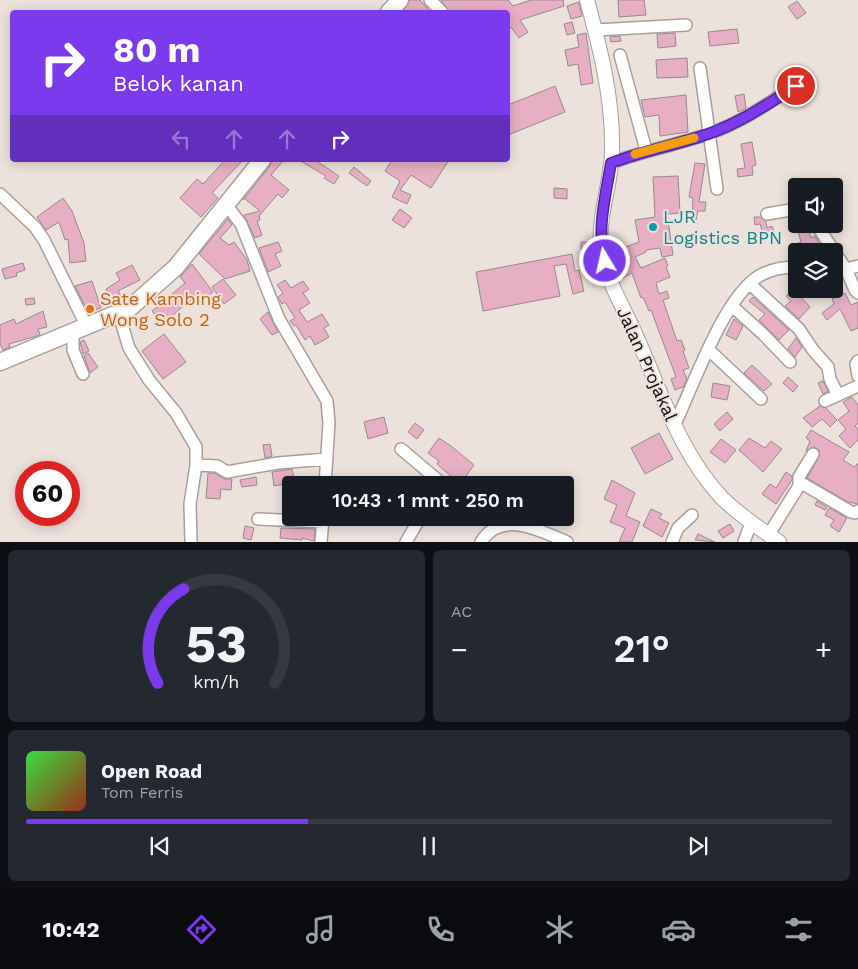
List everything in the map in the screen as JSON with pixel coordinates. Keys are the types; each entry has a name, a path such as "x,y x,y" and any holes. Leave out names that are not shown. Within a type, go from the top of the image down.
{"highway":[{"path":"391,10 400,0"},
{"path":"0,362 119,315 130,308 176,267 260,162"}],"main road":[{"name":"Jalan Projakal","path":"587,0 596,30 611,122 611,163 602,212 601,247 610,281 674,426 685,446 720,496 752,523 774,538"}],"street":[{"path":"430,0 440,10"},
{"path":"596,30 686,25"},
{"path":"620,55 646,150"},
{"path":"700,68 717,189"},
{"path":"611,163 646,150 709,134 750,116 796,86"},
{"path":"0,194 35,227 44,240 80,329 73,350 84,374"},
{"path":"226,203 241,224 279,319 327,401 329,423 326,476"},
{"path":"766,214 788,210"},
{"path":"822,233 846,269 858,293"},
{"path":"843,270 858,266"},
{"path":"674,426 708,349 732,306 750,284 760,276 778,268 788,267"},
{"path":"750,284 799,329 813,350 828,367 830,379 838,395"},
{"path":"732,306 790,362"},
{"path":"119,315 129,348 149,380 176,413 193,441 196,465 190,504 192,518 191,542"},
{"path":"708,349 761,399"},
{"path":"858,361 856,364 858,376"},
{"path":"826,401 858,386"},
{"path":"401,449 433,476"},
{"path":"774,538 799,486 799,477 813,454"},
{"path":"196,465 217,466 227,472 278,463 327,459"},
{"path":"799,486 806,485 851,512 858,511"},
{"path":"672,542 678,528 692,515"},
{"path":"258,519 282,519"},
{"path":"744,542 752,523"},
{"path":"481,542 498,528 513,524 531,526 567,542"},
{"path":"321,542 322,526"},
{"path":"406,542 415,526"}],"building":[{"path":"410,0 420,0 428,10 403,10"},
{"path":"441,0 508,0 513,6 531,0 563,0 564,6 520,20 528,32 519,38 510,28 510,10 448,10"},
{"path":"618,0 644,0 646,15 619,17"},
{"path":"797,1 806,13 797,19 788,7"},
{"path":"579,2 582,16 571,19 567,6"},
{"path":"572,22 575,33 567,35 564,24"},
{"path":"737,29 739,43 710,46 708,32"},
{"path":"586,33 593,83 581,85 578,64 568,66 565,50 579,47 577,35"},
{"path":"675,33 676,46 658,48 657,34"},
{"path":"620,36 621,41 611,42 610,37"},
{"path":"687,58 688,77 657,78 656,60"},
{"path":"555,86 565,112 510,134 510,104"},
{"path":"744,94 746,108 738,112 735,96"},
{"path":"686,95 688,132 660,136 659,115 645,117 641,100"},
{"path":"752,142 756,165 752,166 753,175 738,177 737,169 745,168 741,144"},
{"path":"223,162 241,162 212,193 218,198 201,217 180,198 197,179 203,184"},
{"path":"271,162 282,162 271,175 289,190 282,198 278,194 259,216 260,220 257,221 262,235 255,238 244,215 260,211 244,198"},
{"path":"302,162 318,162 339,176 334,184 324,178 326,176"},
{"path":"391,162 448,162 431,188 411,175 400,190 411,195 407,204 392,197 400,181 385,171"},
{"path":"695,163 705,164 699,202 706,202 705,211 698,211 696,220 692,219 693,198 689,197"},
{"path":"354,167 371,181 367,186 349,173"},
{"path":"678,176 680,213 667,214 673,255 662,257 660,248 646,250 646,252 635,257 641,268 665,258 668,266 666,267 670,277 656,283 659,294 667,291 669,298 663,300 677,341 681,340 685,350 683,351 689,368 683,370 687,379 683,387 675,390 671,379 676,377 651,310 649,311 643,297 641,298 632,273 621,279 616,268 619,266 613,252 639,242 635,220 655,217 653,177"},
{"path":"554,188 567,189 567,199 554,198"},
{"path":"63,198 72,211 84,243 86,261 70,263 68,239 65,240 59,222 46,230 37,217"},
{"path":"400,209 412,218 404,228 392,220"},
{"path":"754,217 760,217 766,221 767,228 772,226 775,234 768,236 768,239 765,240 760,224 755,225"},
{"path":"228,219 232,225 220,238 229,245 234,242 247,260 250,271 225,279 199,254"},
{"path":"798,233 810,233 811,238 815,236 819,243 798,243 801,242"},
{"path":"278,242 282,251 275,254 281,266 268,272 259,248"},
{"path":"581,242 591,242 591,249 581,249"},
{"path":"572,254 575,271 579,270 584,291 573,294 566,264 554,266 560,296 483,311 476,272"},
{"path":"23,263 25,270 16,273 17,276 5,279 2,269"},
{"path":"192,264 213,292 202,301 196,295 163,324 152,311 185,283 180,277"},
{"path":"132,265 140,280 118,291 122,298 114,302 106,289 120,280 116,273"},
{"path":"223,279 236,295 224,304 212,287"},
{"path":"285,280 291,288 303,281 309,289 303,293 310,303 299,310 307,322 322,314 329,325 324,328 329,337 315,345 310,336 305,340 296,325 294,326 290,321 295,318 285,302 282,304 278,297 283,293 277,285"},
{"path":"92,281 101,308 88,312 75,286"},
{"path":"845,293 851,305 858,302 858,328 851,331 840,309 827,320 822,313 834,304 832,299 843,298 843,294"},
{"path":"753,297 789,330 779,340 759,320 765,314 749,301"},
{"path":"34,298 35,304 26,305 25,299"},
{"path":"788,298 802,298 810,307 799,319 785,306 791,301"},
{"path":"43,311 47,327 38,329 40,335 9,344 10,347 3,350 0,344 0,325 14,319 16,324"},
{"path":"268,312 278,332 272,335 260,319"},
{"path":"734,319 743,326 736,340 726,335"},
{"path":"164,334 186,362 163,379 142,351"},
{"path":"796,338 802,347 795,357 788,349"},
{"path":"84,340 89,351 83,354 80,342"},
{"path":"88,353 98,367 90,373 84,356"},
{"path":"752,365 772,384 764,391 744,373"},
{"path":"788,377 798,386 793,392 783,383"},
{"path":"823,381 828,391 823,394 818,383"},
{"path":"713,383 730,386 727,400 711,397"},
{"path":"852,397 858,405 858,423 855,426 858,429 858,440 850,448 839,436 846,429 838,420 849,411 843,402"},
{"path":"820,406 826,408 837,420 830,427 822,419 812,427 803,418"},
{"path":"727,412 733,419 720,431 714,424"},
{"path":"384,417 388,433 368,439 364,422"},
{"path":"415,423 424,430 417,439 408,432"},
{"path":"811,430 849,452 843,460 854,467 858,463 858,504 848,502 807,478 820,455 819,450 814,447 806,451 810,441 806,438"},
{"path":"659,433 673,459 645,474 631,448"},
{"path":"439,438 474,465 466,476 451,476 437,464 439,461 428,453"},
{"path":"749,438 765,448 771,441 782,449 763,472 739,450"},
{"path":"721,439 736,450 725,463 710,452"},
{"path":"270,444 272,456 265,458 263,445"},
{"path":"292,469 294,476 282,476 282,485 274,486 272,472"},
{"path":"786,472 792,476 792,480 776,504 762,494 770,484 776,488"},
{"path":"208,473 215,473 224,479 232,479 231,490 221,489 220,499 206,498"},
{"path":"256,477 257,485 242,487 240,480"},
{"path":"612,480 635,493 626,516 640,522 632,542 619,542 625,528 610,522 617,505 604,499"},
{"path":"817,501 827,507 825,510 815,505"},
{"path":"829,508 847,518 839,532 830,526 834,520 825,515"},
{"path":"651,509 662,514 659,518 669,523 662,537 643,526"},
{"path":"730,524 734,531 723,538 718,531"},
{"path":"245,526 254,528 251,540 243,538"},
{"path":"281,528 315,529 314,541 302,538 302,540 280,538"},
{"path":"698,534 715,542 695,540"}],"slow traffic":[{"path":"635,154 694,138"}],"place":[{"name":"LJR Logistics BPN","path":"653,227"},
{"name":"Sate Kambing Wong Solo 2","path":"90,309"}],"route":[{"path":"605,261 601,247 602,212 611,163 639,152 709,134 750,116 796,86"}]}
